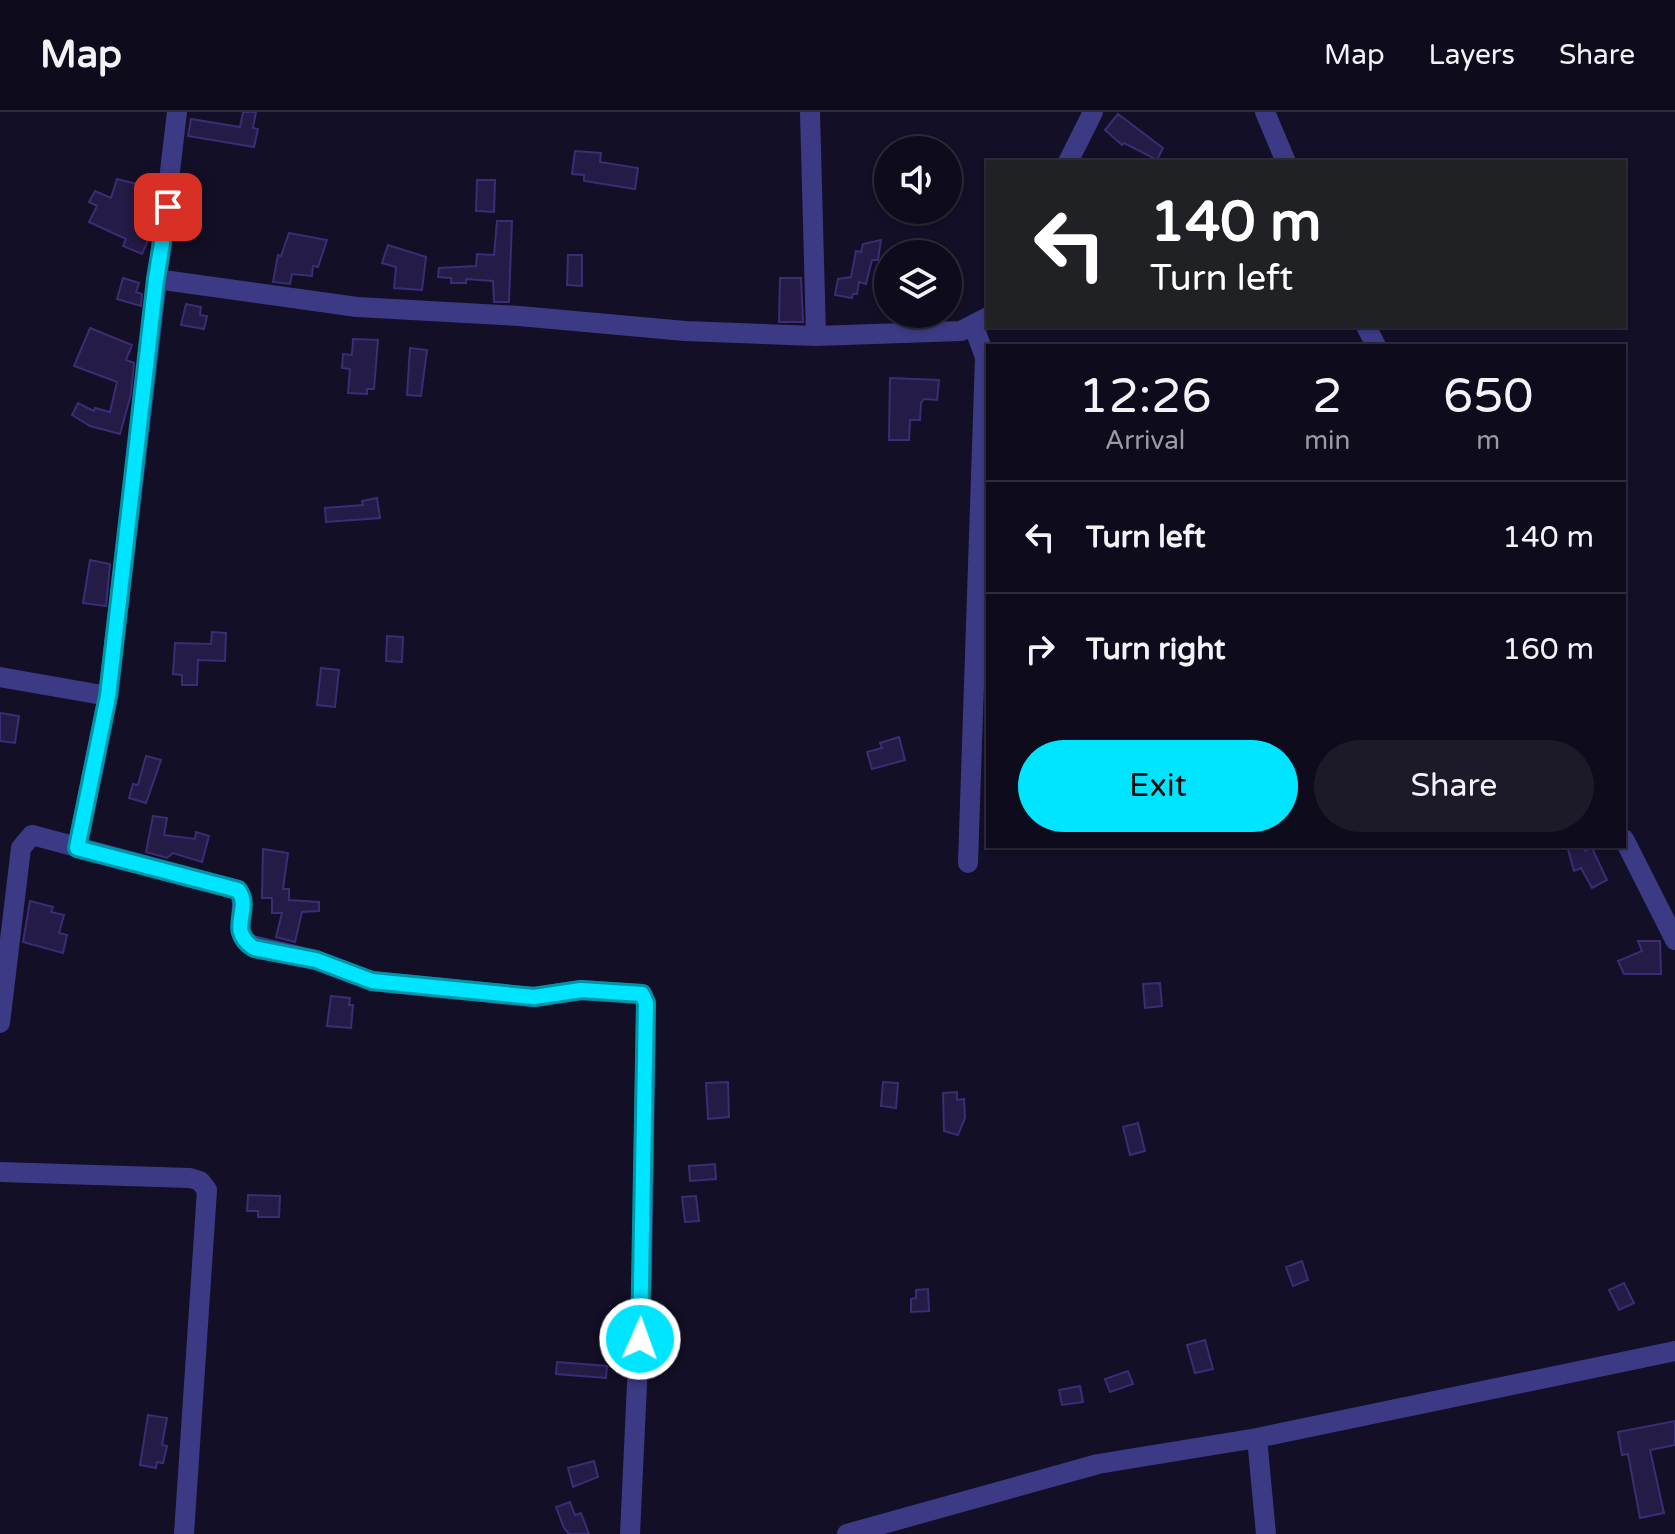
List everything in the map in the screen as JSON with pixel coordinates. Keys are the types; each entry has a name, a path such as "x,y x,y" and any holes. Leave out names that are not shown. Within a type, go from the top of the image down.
{"street":[{"path":"77,848 108,696 177,112"},
{"path":"810,112 816,336"},
{"path":"1069,160 1093,112"},
{"path":"1265,112 1285,160"},
{"path":"156,279 357,307 519,316 685,331 816,336 961,331 981,322 985,357 968,863"},
{"path":"0,677 108,696"},
{"path":"1,1011 21,848 32,835 238,890 243,899 239,931 248,944 254,948 316,960 372,981 534,997 581,990 638,993 644,996 642,1276 630,1534"},
{"path":"1626,843 1675,940"},
{"path":"0,1172 190,1178 200,1181 207,1190 184,1534"},
{"path":"847,1534 1098,1464 1257,1438 1675,1351"},
{"path":"1257,1438 1266,1534"}],"building":[{"path":"243,112 256,112 253,128 258,129 254,147 188,136 191,119 240,127"},
{"path":"1118,114 1163,148 1157,160 1124,143 1122,145 1105,130"},
{"path":"575,151 601,153 600,162 638,168 635,189 584,181 584,175 572,174"},
{"path":"117,179 153,188 148,207 152,208 149,238 142,254 123,246 126,239 89,222 97,206 89,202 95,191 111,198"},
{"path":"477,180 495,180 494,212 476,211"},
{"path":"497,221 512,221 509,302 494,302 493,281 466,279 466,283 451,283 451,278 438,277 439,268 476,266 477,254 494,255"},
{"path":"289,233 327,240 318,267 313,266 312,276 292,274 290,284 273,282 278,255 281,256"},
{"path":"874,242 874,260 866,284 859,282 857,294 853,294 852,298 835,295 838,279 851,277 856,251 861,252 863,244"},
{"path":"388,245 426,257 422,290 394,288 396,267 382,263"},
{"path":"568,255 582,255 582,286 567,285"},
{"path":"123,278 139,283 136,292 142,294 141,306 117,299"},
{"path":"780,278 801,278 803,322 779,322"},
{"path":"186,304 201,307 200,315 207,316 204,329 181,325"},
{"path":"90,328 132,345 126,360 134,363 131,394 120,434 90,426 72,415 78,403 94,411 95,408 110,412 117,382 74,366"},
{"path":"353,339 378,340 374,389 367,389 367,394 348,393 350,369 342,368 343,354 352,355"},
{"path":"410,348 427,350 421,396 407,395"},
{"path":"890,378 939,380 937,400 924,399 920,420 910,420 909,440 889,440"},
{"path":"377,498 380,518 326,522 325,508 363,505 362,501"},
{"path":"90,560 110,564 106,606 83,603"},
{"path":"212,632 226,633 225,661 198,660 197,685 182,685 182,675 173,674 175,643 211,644"},
{"path":"387,636 403,637 402,662 386,661"},
{"path":"321,668 339,670 335,707 317,705"},
{"path":"0,713 19,716 15,743 0,741"},
{"path":"899,737 905,760 872,769 867,752 882,748 880,743"},
{"path":"146,756 161,760 146,803 129,798 133,784 138,785"},
{"path":"153,816 167,818 164,835 195,839 196,832 209,836 202,862 173,853 167,858 146,852"},
{"path":"1568,848 1584,848 1585,851 1592,848 1607,880 1592,888 1581,868 1574,871"},
{"path":"263,849 288,853 283,889 289,889 289,900 319,902 319,911 302,912 295,942 276,937 282,913 272,913 272,898 262,898"},
{"path":"30,901 53,907 51,912 64,915 59,933 67,935 63,953 23,942"},
{"path":"1638,941 1660,941 1661,974 1624,974 1618,961 1642,951"},
{"path":"1160,983 1162,1006 1145,1008 1143,984"},
{"path":"331,996 350,998 349,1005 353,1005 351,1028 327,1026"},
{"path":"728,1082 729,1117 708,1119 706,1083"},
{"path":"883,1082 898,1083 896,1108 881,1106"},
{"path":"957,1092 957,1100 964,1099 965,1118 958,1135 944,1131 943,1093"},
{"path":"1138,1123 1145,1151 1130,1155 1123,1127"},
{"path":"715,1164 716,1179 690,1181 689,1166"},
{"path":"248,1195 280,1196 279,1217 258,1217 258,1211 247,1211"},
{"path":"696,1196 699,1221 685,1222 682,1197"},
{"path":"1302,1261 1308,1280 1293,1286 1286,1267"},
{"path":"1624,1283 1634,1303 1619,1310 1609,1290"},
{"path":"928,1289 929,1311 911,1312 911,1299 916,1298 916,1290"},
{"path":"1205,1340 1213,1369 1195,1373 1187,1345"},
{"path":"557,1362 607,1366 606,1378 556,1374"},
{"path":"1128,1371 1133,1384 1110,1392 1105,1379"},
{"path":"1080,1386 1083,1402 1062,1405 1059,1390"},
{"path":"148,1415 167,1418 162,1445 167,1446 163,1463 157,1462 156,1468 140,1465"},
{"path":"1675,1421 1675,1445 1650,1450 1664,1513 1640,1518 1628,1454 1622,1455 1618,1432"},
{"path":"594,1461 598,1477 573,1487 568,1468"},
{"path":"570,1502 575,1515 581,1513 589,1534 569,1534 564,1528 556,1507"}],"route":[{"path":"168,207 156,279 108,696 77,848 238,890 243,899 239,931 248,944 254,948 316,960 372,981 534,997 581,990 642,994 646,1003 641,1121 640,1339"}]}
